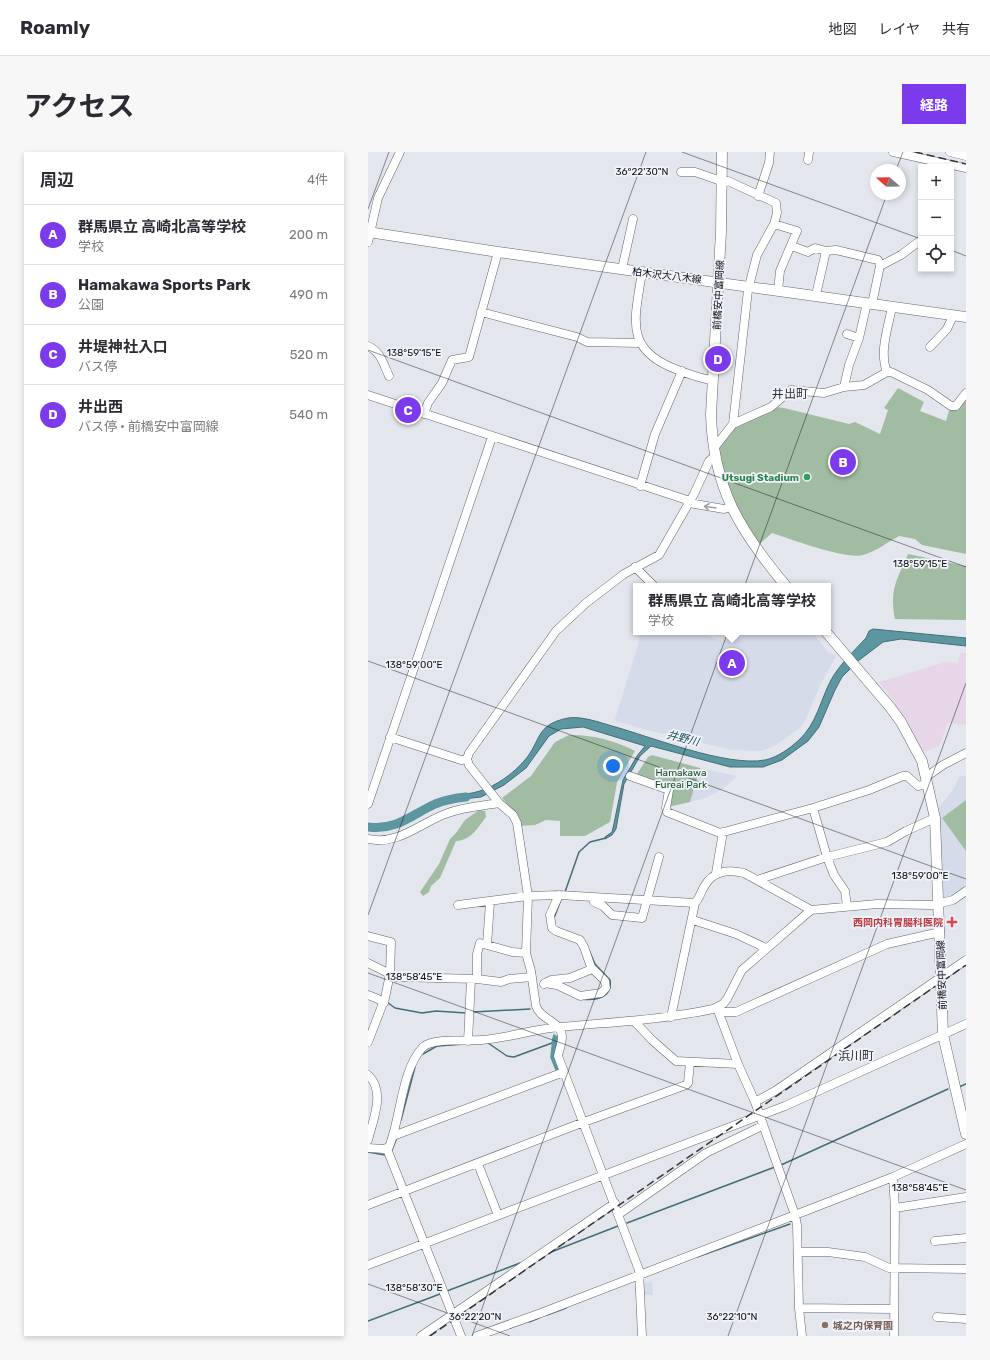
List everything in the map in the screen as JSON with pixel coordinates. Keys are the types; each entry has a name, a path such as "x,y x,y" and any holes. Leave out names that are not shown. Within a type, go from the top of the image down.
{"main road":[{"name":"前橋安中富岡線","path":"722,152 719,282 711,414 715,452 723,486 731,507 751,542 784,583"},
{"name":"柏木沢大八木線","path":"369,232 498,252 966,317"},
{"name":"前橋安中富岡線","path":"829,635 856,666 901,722 919,755 927,780 935,818 943,1034 966,1134"}],"street":[{"path":"368,242 369,232 378,198 400,152"},
{"path":"758,196 769,164 770,152"},
{"path":"893,152 941,164"},
{"path":"949,164 951,152 966,156"},
{"path":"954,167 966,168"},
{"path":"466,759 556,631 586,603 635,568 659,555 715,452 732,424 750,286 757,256 774,224 777,213 776,203 728,181 722,181 695,172 681,172"},
{"path":"622,269 633,219"},
{"path":"774,224 797,231 792,246 780,271 778,290"},
{"path":"880,266 900,255 918,242"},
{"path":"792,246 808,252 815,248 826,251 836,250 878,260 880,266 844,387"},
{"path":"816,295 826,251"},
{"path":"424,414 430,400 442,382 452,360 469,357 498,252"},
{"path":"642,272 635,319 636,333 640,343 660,363 713,380"},
{"path":"887,372 883,364 883,353 892,307"},
{"path":"481,312 570,335 587,342 640,343"},
{"path":"930,347 947,329 953,316"},
{"path":"847,334 859,338"},
{"path":"368,346 380,354 389,376"},
{"path":"640,486 655,434 682,371"},
{"path":"732,424 767,410 791,390 816,394 844,387 864,385 887,372 891,372 928,390 951,406 956,406 966,393"},
{"path":"368,395 689,502 724,509 731,507"},
{"path":"368,804 492,437"},
{"path":"635,568 651,583"},
{"path":"390,737 461,760 466,759"},
{"path":"631,774 669,790 666,809 667,812 718,832 723,832 813,808 869,790 903,776 908,776 918,786 943,765 966,753"},
{"path":"466,759 496,800 512,815 516,823 528,896 526,953 532,977 537,1010 559,1027 562,1035 558,1056 615,1203 640,1274 642,1336"},
{"path":"368,839 386,840 406,834 449,812 496,800"},
{"path":"813,808 827,857 834,875 845,891 847,906"},
{"path":"757,880 827,857 887,842 906,831 935,818"},
{"path":"716,873 723,832"},
{"path":"595,898 594,902 603,906 612,915 640,919 644,914 659,857"},
{"path":"671,1016 695,903 709,878 716,873 739,872 757,880 811,910"},
{"path":"460,1336 405,1191 387,1148 393,1136 409,1073 416,1055 424,1047 432,1042 501,1039 559,1027 635,1022 717,1008 727,999 738,974 811,910 847,906 939,903 953,900 966,891"},
{"path":"545,983 557,985 580,996 601,993 606,988 605,981 592,969 580,940 556,931 550,924 550,915 562,895"},
{"path":"458,905 528,896 562,895 695,903"},
{"path":"487,945 490,902"},
{"path":"692,920 736,934 766,948"},
{"path":"717,1008 723,1012 736,1012 887,944 940,932"},
{"path":"368,936 391,942 390,974 384,1003 368,1042"},
{"path":"468,1041 477,954 480,943 512,952 526,953"},
{"path":"755,1102 775,1091 966,960"},
{"path":"368,963 396,977 474,979 501,982 509,979 532,977"},
{"path":"534,992 545,983 554,979 570,978 592,969"},
{"path":"368,995 384,1003"},
{"path":"717,1008 738,1064 755,1102 762,1126 795,1215 802,1336"},
{"path":"635,1022 652,1040 676,1061 690,1063 738,1064"},
{"path":"368,1265 759,1116 865,1071 966,1024"},
{"path":"368,1205 584,1122 686,1086 688,1083 690,1063"},
{"path":"393,1136 564,1072"},
{"path":"368,1075 374,1082 377,1097 377,1105 368,1140"},
{"path":"619,1214 706,1153 762,1126"},
{"path":"477,1336 541,1313 893,1177 966,1144"},
{"path":"368,1148 387,1148"},
{"path":"478,1164 498,1215"},
{"path":"893,1177 895,1208 893,1268 894,1336"},
{"path":"895,1208 966,1197"},
{"path":"422,1336 615,1203"},
{"path":"935,1241 966,1238"},
{"path":"798,1252 828,1252 865,1257 874,1259 883,1266 893,1268 966,1269"},
{"path":"800,1308 893,1309"},
{"path":"937,1317 966,1319"}],"shaded area":[{"path":"641,635 710,635 722,641 735,635 814,635 829,653 837,655 821,683 805,721 800,728 776,745 762,751 732,750 643,729 616,721 615,719"},
{"path":"960,653 966,653 966,725 948,723 939,746 921,753 893,700 879,682 946,662 958,663"},
{"path":"700,768 737,776 723,789 705,798 690,802"},
{"path":"960,776 966,776 966,888 945,897 943,894 939,807 953,790"},
{"path":"652,1282 653,1295 643,1295 643,1283"}],"green space":[{"path":"898,388 924,402 920,411 946,421 950,407 966,397 966,554 922,545 915,539 899,536 872,552 855,556 832,552 772,533 757,546 728,489 718,447 733,427 775,407 849,424 855,422 880,434 888,410 884,408"},
{"path":"908,554 966,566 966,620 895,619 893,601 895,585"},
{"path":"569,735 603,739 628,747 635,751 617,782 610,822 585,836 560,836 560,821 546,820 535,825 519,826 515,813 502,798 531,776 555,742"},
{"name":"Hamakawa Fureai Park","path":"652,755 700,768 690,802 668,807 672,791 637,774 648,757"},
{"path":"966,800 966,851 942,818"},
{"path":"479,810 485,811 486,817 470,836 456,841 440,878 431,886 429,892 423,896 420,892 439,864 450,839 465,820"}],"water":[{"path":"873,629 966,638 966,646 901,639 883,642 858,661 842,677 819,727 808,741 782,760 763,767 730,767 651,746 640,756 624,784 616,829 612,835 605,839 605,837 612,832 623,780 637,756 645,746 583,727 561,729 549,736 526,768 504,785 481,797 454,800 453,796 480,791 504,779 530,754 544,729 557,721 568,718 590,720 689,750 730,759 749,761 765,760 774,757 799,740 805,733 814,719 831,680 847,658 866,638 869,631"}],"waterway":[{"name":"井野川","path":"368,827 387,827 403,821 435,804 450,799 466,797"},
{"path":"565,892 579,852 590,842 606,838"},
{"path":"554,918 562,897"},
{"path":"581,999 597,999 602,997 609,991 610,986 610,980 595,964 589,950"},
{"path":"387,1002 395,1008 422,1013 436,1011 466,1013"},
{"path":"473,1012 530,1009"},
{"path":"488,1043 507,1056 514,1057 552,1043 555,1038 554,1035"},
{"path":"555,1038 553,1057 559,1072"},
{"path":"423,1054 437,1046 465,1044"},
{"path":"401,1120 415,1067"},
{"path":"959,1087 966,1084"},
{"path":"781,1165 948,1089"},
{"path":"392,1150 396,1140"},
{"path":"368,1152 385,1155"},
{"path":"627,1223 775,1167"},
{"path":"697,1257 790,1224"},
{"path":"551,1252 618,1226"},
{"path":"447,1291 520,1263"},
{"path":"368,1321 440,1294"},
{"path":"547,1315 566,1308"},
{"path":"529,1322 539,1318"}],"railway":[{"path":"915,152 966,164"},
{"path":"430,1336 966,965"}],"place":[{"name":"井出西","path":"718,359"},
{"name":"井堤神社入口","path":"408,410"},
{"name":"Hamakawa Sports Park","path":"843,462"},
{"name":"Utsugi Stadium","path":"807,477"},
{"name":"群馬県立 高崎北高等学校","path":"732,663"},
{"name":"西岡内科胃腸科医院","path":"952,922"},
{"name":"城之内保育園","path":"825,1325"}],"district":[{"name":"井出町","path":"790,394"},
{"name":"浜川町","path":"856,1056"}]}
